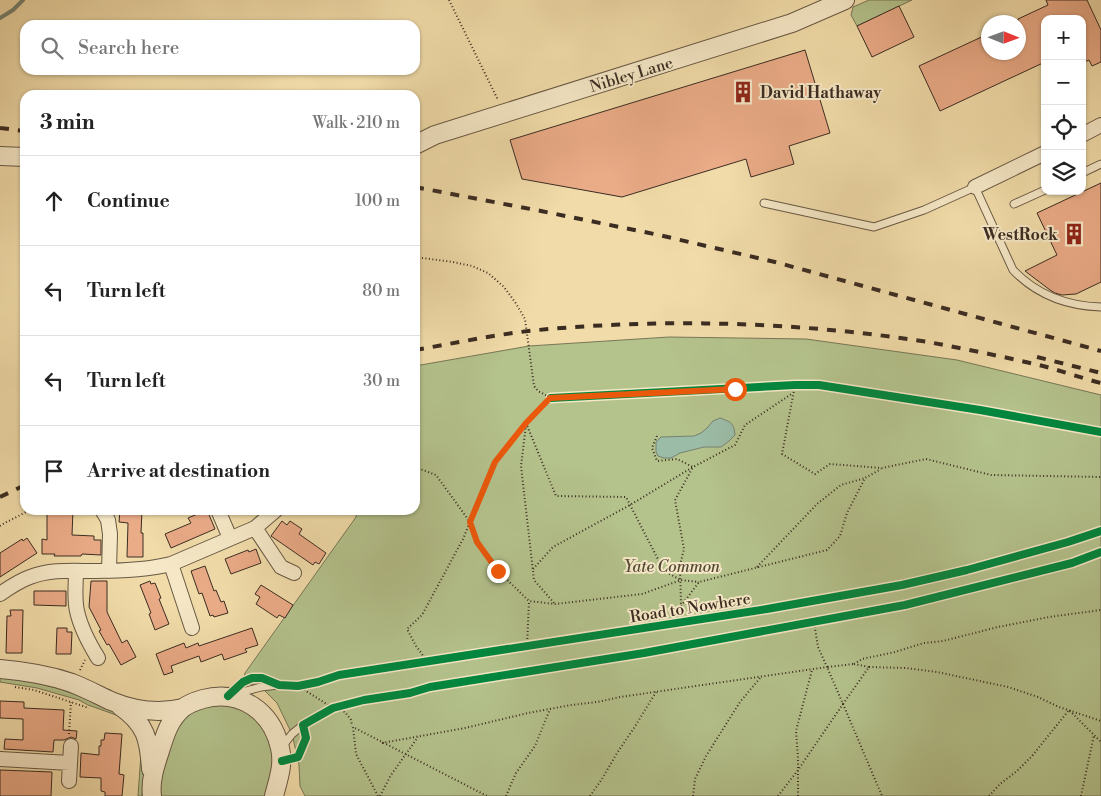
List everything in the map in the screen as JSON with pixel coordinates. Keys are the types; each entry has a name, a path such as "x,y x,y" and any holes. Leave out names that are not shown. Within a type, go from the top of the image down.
{"street":[{"name":"Nibley Lane","path":"420,142 435,135 792,23 846,0"},
{"path":"1086,133 1101,125"},
{"path":"975,187 1041,155"},
{"path":"0,156 20,157"},
{"path":"105,515 108,520 110,534 110,571"},
{"path":"220,515 230,538"},
{"path":"0,594 17,582 31,576 59,571 129,570 171,564 255,528 270,515"},
{"path":"255,528 281,568 294,573"},
{"path":"171,564 192,628"},
{"path":"76,571 77,612 95,652"},
{"path":"0,669 18,670 74,684 113,702 132,714 147,738 152,789"},
{"path":"113,702 155,711 170,711 183,708 196,701 211,697 228,696 248,702 264,715 276,734 282,761 274,796"},
{"path":"152,789 153,770 168,726 183,708"},
{"path":"69,781 72,746"},
{"path":"0,759 70,764"},
{"path":"280,773 287,796"}],"lane":[{"path":"1086,171 1101,164"},
{"path":"764,203 874,227 924,210 975,187 1013,270 1022,280 1051,298 1084,306 1101,307"},
{"path":"1014,204 1041,192"},
{"path":"228,696 262,687 279,685"},
{"path":"280,749 292,734 303,725"}],"path":[{"path":"449,0 504,114"},
{"path":"420,258 472,266 488,273 504,287 516,302 525,319 534,386 538,391 550,398 560,398"},
{"path":"787,386 799,385"},
{"path":"533,570 553,547 735,445 746,425 793,394 799,385"},
{"path":"793,394 782,454 815,474 830,464 882,468 926,459 991,475 1101,477"},
{"path":"427,662 407,629 422,615 463,539 495,462 526,423 550,398"},
{"path":"526,423 556,496 626,497 664,571 681,580 699,582 828,550 840,536 847,513 865,478"},
{"path":"526,423 522,466 534,580 555,604"},
{"path":"658,436 652,448 657,461 677,459 694,467"},
{"path":"676,623 681,606 680,565 684,549 675,500 694,467"},
{"path":"757,567 817,504 841,485 865,478 882,468"},
{"path":"420,469 436,475 470,522 477,542 498,571 529,601 555,604 642,594 681,580"},
{"path":"0,526 22,515"},
{"path":"681,606 699,582"},
{"path":"527,646 529,601"},
{"path":"854,664 862,659 895,652 924,642 943,641 1041,618 1101,610"},
{"path":"806,624 824,620"},
{"path":"814,622 818,647 882,796"},
{"path":"518,647 536,644"},
{"path":"74,684 95,652"},
{"path":"418,663 436,660"},
{"path":"382,743 465,728 507,717 571,705 854,664 869,667 906,668 937,672 1008,686 1101,721"},
{"path":"778,796 869,667"},
{"path":"798,796 796,731 812,670"},
{"path":"694,796 695,779 706,756 740,702 762,677"},
{"path":"279,685 298,686 311,683"},
{"path":"8,686 34,690 88,708"},
{"path":"298,686 329,710 345,712 351,720 356,754 379,796"},
{"path":"590,796 656,692"},
{"path":"71,701 69,743 72,746"},
{"path":"329,710 347,705"},
{"path":"506,796 516,773 535,746 550,709"},
{"path":"1068,710 1101,742"},
{"path":"989,796 1032,756 1068,710"},
{"path":"353,727 487,796"},
{"path":"1081,796 1094,735"},
{"path":"379,796 391,775 419,736"}],"green space":[{"path":"869,0 912,0 857,26 851,15 853,7"},
{"name":"Yate Common","path":"669,337 806,339 957,360 1101,395 1101,796 305,796 300,786 299,765 292,734 277,703 261,687 243,682 245,673 356,515 420,515 420,365 529,346"},
{"path":"0,677 60,689 108,707 130,718 144,735 147,746 147,762 142,796 138,796 142,739 131,723 119,716 79,700 37,688 0,682"},
{"path":"229,704 247,711 263,725 275,757 267,796 158,796 165,756 173,733 179,723 186,715 199,708"}],"shaded area":[{"path":"720,418 731,424 735,435 721,447 704,447 680,453 671,458 658,456 656,442 661,437 694,436 701,433 713,421"}],"building":[{"path":"1046,0 1087,0 1101,30 1101,62 1092,66 1089,60 1086,61 1086,15 1041,15 1041,64 940,111 919,66 981,37 981,60 1026,60 1026,15 1048,5"},
{"path":"899,6 914,37 872,57 857,26"},
{"name":"David Hathaway","path":"805,50 830,133 789,146 794,164 751,177 746,159 622,197 522,179 510,140"},
{"name":"WestRock","path":"1101,183 1101,282 1076,294 1062,295 1050,290 1025,271 1057,255 1037,213 1075,195 1086,195 1086,190"},
{"path":"47,515 73,515 72,535 94,536 94,540 101,540 101,555 54,556 55,554 42,554 42,539 47,540"},
{"path":"120,515 142,515 143,557 127,557 128,523 119,522"},
{"path":"195,515 209,515 215,529 171,548 165,534 191,523 188,518"},
{"path":"282,521 287,525 290,521 302,529 299,534 326,553 319,564 315,562 313,565 271,536"},
{"path":"27,538 37,553 0,577 0,553 22,539 23,541"},
{"path":"256,549 261,563 231,574 225,559 248,550 249,552"},
{"path":"205,566 214,591 216,590 221,602 224,601 228,613 214,617 213,615 210,616 202,593 199,594 191,571"},
{"path":"91,581 107,581 107,612 122,643 127,640 136,657 121,665 99,631 101,630 89,607"},
{"path":"150,581 151,584 155,583 169,624 155,630 149,614 151,613 140,585"},
{"path":"261,585 293,605 285,618 279,615 277,618 256,604 260,597 255,594"},
{"path":"34,591 66,591 66,606 34,605"},
{"path":"10,610 23,610 22,653 6,653 7,616 11,616"},
{"path":"57,628 67,628 67,632 72,632 71,654 56,654"},
{"path":"252,628 258,645 245,649 247,652 224,660 222,654 201,662 199,656 171,666 173,672 164,675 156,654 184,643 186,648 198,643 199,646"},
{"path":"0,701 24,702 24,708 64,710 63,730 77,731 76,739 71,737 64,740 54,740 53,752 4,749 5,739 23,740 23,719 0,718"},
{"path":"105,733 122,734 119,774 124,775 122,796 105,796 105,792 101,791 101,778 80,777 81,753 99,755 99,746 101,746 101,740 104,740"},
{"path":"0,770 52,772 51,796 0,796"}],"waterway":[{"path":"0,18 13,10 23,0"}],"railway":[{"path":"0,128 20,130"},
{"path":"420,188 659,235 775,262 1101,351"},
{"path":"420,349 507,334 587,326 685,323 782,326 880,335 928,342 1043,366 1101,383"},
{"path":"1037,357 1101,373"},
{"path":"0,497 20,487"}],"cycle path":[{"path":"551,398 819,385 980,410 1101,432"},
{"name":"Road to Nowhere","path":"228,696 243,682 252,678 262,678 279,685 298,686 339,675 767,609 902,585 967,570 1101,531"},
{"path":"282,761 298,757 306,738 303,725 333,708 364,700 410,693 430,687 644,653 905,605 1072,563 1101,552"}],"place":[{"name":"David Hathaway","path":"743,92"},
{"name":"WestRock","path":"1074,234"}],"route":[{"path":"498,571 477,542 470,522 495,462 526,423 550,398 735,389"}]}
